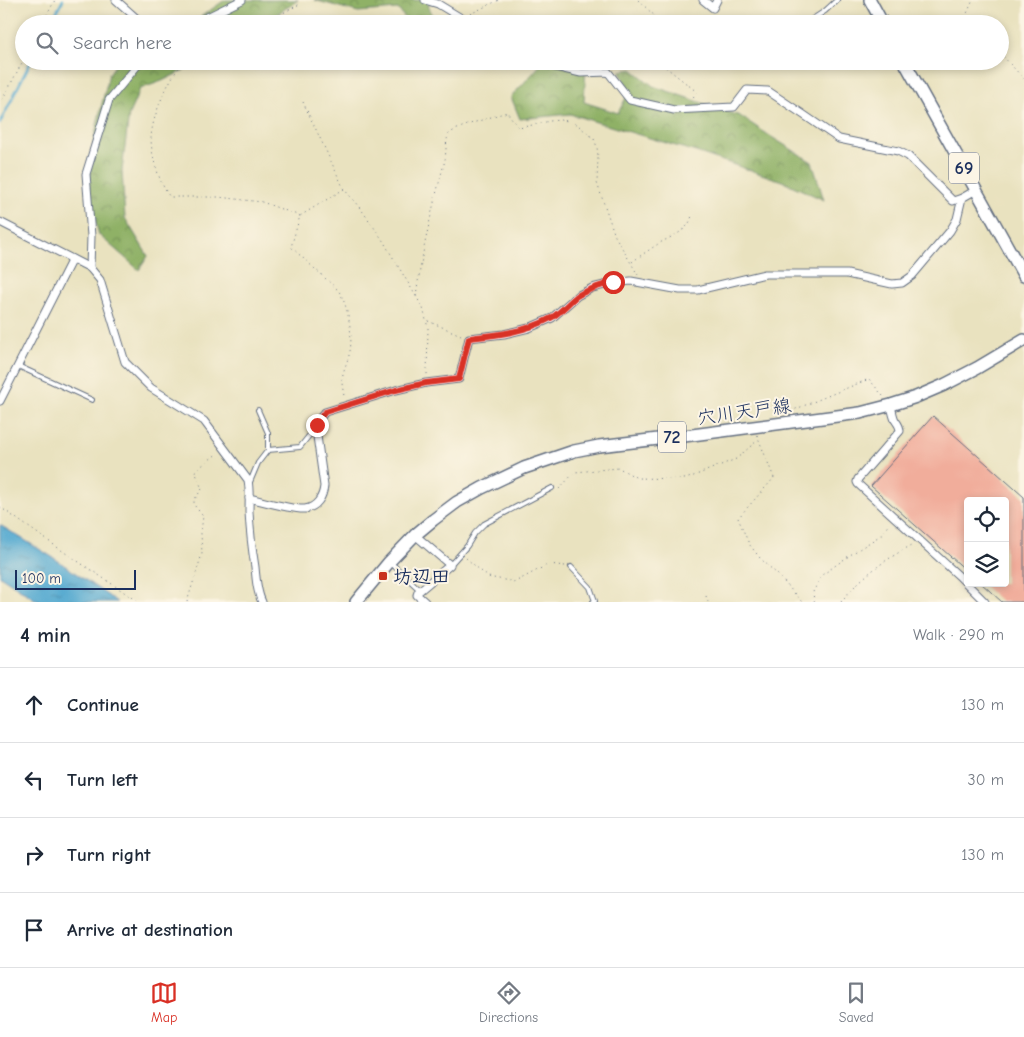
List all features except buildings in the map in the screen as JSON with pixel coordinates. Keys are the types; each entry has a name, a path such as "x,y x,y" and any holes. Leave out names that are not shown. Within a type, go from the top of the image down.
{"main road":[{"path":"870,0 878,15"},
{"name":"69","path":"909,70 1024,276"},
{"name":"穴川天戸線","path":"356,602 389,562 415,535 457,502 517,471 574,451 615,443 692,436 860,413 891,405 944,385 1024,340"}],"street":[{"path":"116,0 132,15"},
{"path":"211,15 242,0"},
{"path":"426,0 438,4 457,15"},
{"path":"703,0 713,8 717,0"},
{"path":"90,268 91,236 86,174 109,100 134,70"},
{"path":"568,70 581,73 608,72 630,100 674,110 734,107 747,90 768,91 804,114 839,140 898,151 908,156 953,201 976,190"},
{"path":"250,498 306,509 318,503 323,495 324,486 316,429 320,418 325,412 396,390 426,383 459,379 469,338 504,334 529,328 552,318 577,296 592,288 613,282 631,281 680,290 698,290 765,274 847,274 892,284 902,283 912,276 950,231 958,219 962,198"},
{"path":"0,222 90,268 100,280 125,362 151,388 204,422 248,480 250,489 251,536 257,584 262,602"},
{"path":"0,401 72,260"},
{"path":"891,405 900,431 857,482 864,491 960,577 985,602"},
{"path":"415,535 450,565 420,590 417,595 425,602"}],"lane":[{"path":"819,15 837,0"},
{"path":"18,366 92,400"},
{"path":"249,484 258,463 268,450 268,433 258,410"},
{"path":"268,450 300,447 317,425"},
{"path":"450,565 484,524 552,488"},
{"path":"389,562 420,590"},
{"path":"571,567 590,587 595,601 593,602"}],"path":[{"path":"46,15 54,0"},
{"path":"468,15 498,0"},
{"path":"638,0 654,15"},
{"path":"966,15 973,0"},
{"path":"279,15 300,4"},
{"path":"1009,63 1024,79"},
{"path":"0,104 18,70"},
{"path":"176,70 154,121 151,138 155,165 170,197 218,197 262,202 300,216"},
{"path":"669,70 697,92 685,109"},
{"path":"303,102 344,189 364,212 423,308 427,321 428,338 426,383"},
{"path":"416,296 430,220 447,152 447,137 450,132 459,128 507,112 519,128 550,120 569,121 578,125 594,139 598,147 596,183 615,236 644,284"},
{"path":"344,189 300,216 291,247 338,290 343,297 351,342 342,381 345,406"},
{"path":"631,263 672,236 677,235 686,227 692,215"},
{"path":"427,321 469,338"},
{"path":"789,412 868,379 891,405"},
{"path":"754,427 774,478 738,518 749,544 802,602"},
{"path":"552,488 560,490 575,472 620,468 637,478 686,479 736,459 759,439"},
{"path":"187,602 202,554 201,533 203,516 194,505 194,500 202,489 195,471 224,447"},
{"path":"0,507 138,602"},
{"path":"814,602 813,592 822,575 881,535 894,517"},
{"path":"841,602 877,566 920,541"},
{"path":"461,553 488,576 515,582 549,564 571,567"},
{"path":"706,596 708,602"}],"green space":[{"path":"225,0 298,0 276,15 203,15"},
{"path":"314,0 428,0 429,8 433,15 402,15 398,9 358,12"},
{"path":"112,70 184,70 140,89 129,114 122,171 125,218 148,256 139,270 99,235 88,195 95,133 109,74"},
{"path":"536,70 586,70 584,102 618,113 629,92 620,71 633,70 653,86 740,116 812,162 824,200 782,181 696,152 570,114 520,119 511,97"}],"water":[{"path":"0,525 57,560 117,602 39,602 0,576"}],"waterway":[{"path":"55,15 63,0"},
{"path":"0,123 26,70"}],"place":[{"name":"坊辺田","path":"383,576"}],"route":[{"path":"317,425 325,412 396,390 426,383 459,379 469,338 504,334 529,328 552,318 577,296 592,288 613,282"}]}
